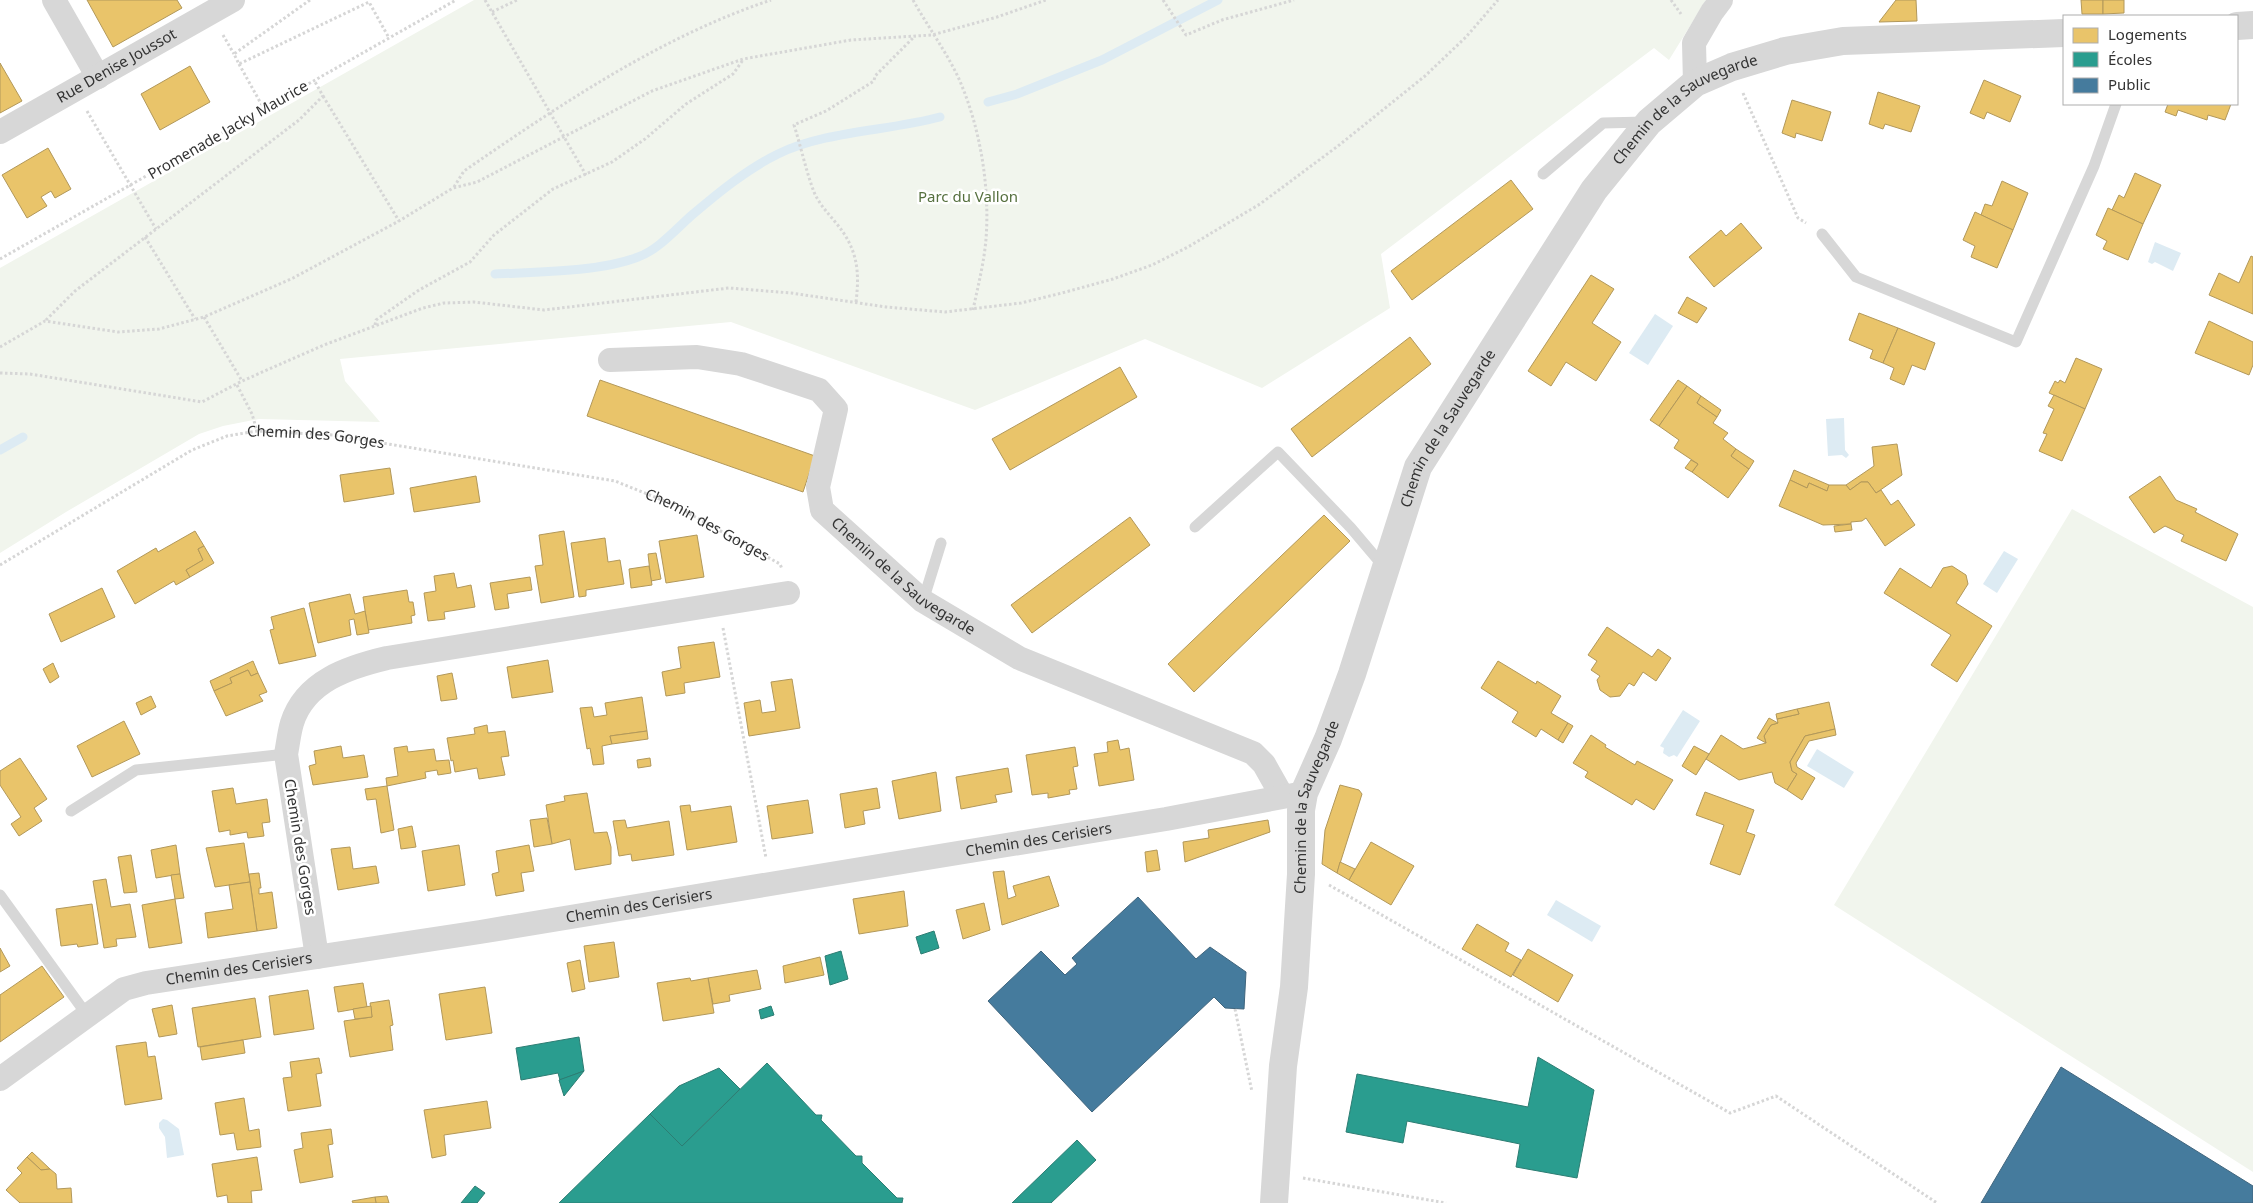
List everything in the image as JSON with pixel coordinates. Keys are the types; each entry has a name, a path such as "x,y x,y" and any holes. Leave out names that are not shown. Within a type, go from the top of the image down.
{"street":[{"path":"54,0 98,77"},
{"name":"Rue Denise Joussot","path":"0,132 233,0"},
{"path":"1695,83 1694,42 1721,0"},
{"path":"2238,26 2253,25"},
{"name":"Chemin de la Sauvegarde","path":"1293,795 1328,740 1352,674 1418,468 1594,190 1649,122 1695,83 1732,67 1785,51 1843,41 2063,33"},
{"name":"Chemin de la Sauvegarde","path":"610,360 697,357 741,364 819,390 836,409 818,487 822,510 923,601 1019,658 1253,753 1293,795 1301,810 1301,874 1294,987 1282,1066 1274,1203"},
{"name":"Chemin des Gorges","path":"317,957 286,754 292,722 306,698 328,678 356,666 387,658 788,593"},
{"name":"Chemin des Cerisiers","path":"0,1079 124,989 146,983 1166,819 1293,795"}],"lane":[{"path":"1822,234 1856,277 2016,342 2094,166 2116,105"},
{"path":"1543,174 1603,123 1649,122"},
{"path":"1195,527 1278,452 1351,528 1385,568"},
{"path":"923,601 942,543"},
{"path":"71,811 136,770 286,754"},
{"path":"0,895 87,1015"}],"path":[{"path":"264,109 234,54 310,0"},
{"name":"Promenade Jacky Maurice","path":"0,259 456,0"},
{"path":"485,0 586,175"},
{"path":"492,12 517,0"},
{"path":"453,188 464,171 631,63 750,7 771,0"},
{"path":"913,0 932,34 944,49 966,95 982,160 986,238 973,310"},
{"path":"45,321 118,332 158,329 195,319 293,278 398,221 453,188 477,182 652,91 744,60 851,40 932,34 996,17 1046,0"},
{"path":"1163,0 1186,35 1222,20 1294,0"},
{"path":"0,373 30,374 202,402 242,381 324,345 444,303 474,302 544,310 729,288 791,292 918,311 973,310 1021,303 1113,279 1152,265 1221,229 1295,179 1400,97 1443,60 1498,0"},
{"path":"239,64 368,1 389,38"},
{"path":"856,302 859,279 852,248 814,192 794,125 826,111 874,80 874,76 915,36"},
{"path":"374,326 376,320 403,300 470,262 494,236 553,189 612,162 645,139 686,104 733,74 744,60"},
{"path":"314,80 398,221"},
{"path":"1744,95 1798,218 1822,234"},
{"path":"0,347 45,321 75,291 299,120 323,96"},
{"path":"82,103 156,229"},
{"path":"145,237 195,319"},
{"path":"204,316 242,381"},
{"path":"237,385 252,414 257,431"},
{"name":"Chemin des Gorges","path":"0,565 192,450 227,436 257,431 341,436 396,447 615,481 672,504 780,564 788,593"},
{"path":"719,604 771,883"},
{"path":"1326,883 1730,1113 1776,1096 1937,1203"},
{"path":"1235,1009 1247,1072 1254,1097"},
{"path":"1296,1177 1446,1203"}],"green space":[{"name":"Parc du Vallon","path":"474,0 1706,0 1669,60 1654,48 1381,254 1390,308 1262,388 1145,339 975,410 731,322 340,359 345,381 380,422 259,419 223,426 199,434 0,553 0,268"},
{"path":"2072,509 2253,607 2253,1172 1834,905"}],"shaded area":[{"path":"2155,242 2181,253 2173,271 2155,262 2152,264 2148,262"},
{"path":"1655,314 1673,326 1648,365 1629,353"},
{"path":"1844,418 1845,450 1849,455 1846,458 1842,455 1828,456 1826,419"},
{"path":"2004,551 2018,559 1997,593 1983,584"},
{"path":"1683,710 1700,721 1677,757 1674,755 1669,757 1663,753 1664,748 1660,746"},
{"path":"1817,749 1854,772 1844,788 1807,766"},
{"path":"1556,900 1601,926 1592,942 1547,915"},
{"path":"163,1119 179,1129 184,1155 167,1158 165,1137 159,1128 159,1123"}],"building: Logements":[{"path":"87,0 177,0 182,8 113,47"},
{"path":"1896,0 1916,0 1917,21 1879,22"},
{"path":"2081,0 2103,0 2103,14 2082,14"},
{"path":"2103,0 2124,0 2124,13 2103,14"},
{"path":"0,63 22,101 0,113"},
{"path":"190,66 210,102 160,130 141,94"},
{"path":"1984,80 2021,96 2010,122 1987,112 1984,119 1970,113"},
{"path":"1878,92 1920,106 1911,132 1885,124 1883,129 1869,124"},
{"path":"1792,100 1831,112 1822,141 1796,133 1795,138 1782,133"},
{"path":"2168,105 2231,105 2225,120 2208,115 2207,120 2178,110 2176,116 2165,112"},
{"path":"48,148 71,189 55,198 51,191 41,197 47,206 27,218 2,175"},
{"path":"2135,173 2161,185 2143,224 2112,210 2119,195 2124,198"},
{"path":"1511,180 1533,209 1412,300 1391,271"},
{"path":"2002,181 2028,193 2013,230 1981,215 1985,204 1992,206"},
{"path":"2108,208 2143,224 2128,260 2103,249 2107,241 2096,235"},
{"path":"1975,212 2013,230 1997,268 1971,257 1975,246 1963,240"},
{"path":"1741,223 1762,248 1714,287 1689,257 1721,230 1726,236"},
{"path":"2251,256 2253,257 2253,314 2209,295 2219,273 2239,283"},
{"path":"1591,275 1614,289 1592,323 1621,342 1596,381 1566,362 1551,386 1528,371"},
{"path":"1687,297 1707,308 1697,323 1678,313"},
{"path":"1859,313 1898,328 1883,363 1870,358 1873,350 1849,340"},
{"path":"2209,321 2253,342 2253,365 2249,375 2195,353"},
{"path":"1898,328 1935,343 1925,370 1912,365 1904,385 1890,379 1894,368 1883,363"},
{"path":"1410,337 1431,364 1312,457 1291,429"},
{"path":"2076,358 2102,369 2085,409 2049,393 2055,381 2058,383 2060,380 2065,383"},
{"path":"1120,367 1137,397 1010,470 992,439"},
{"path":"600,380 815,456 803,492 587,416"},
{"path":"1678,380 1687,386 1659,426 1650,420"},
{"path":"1687,386 1701,396 1697,403 1717,417 1713,423 1728,433 1723,439 1736,449 1731,456 1749,469 1728,498 1692,472 1698,464 1674,448 1679,440 1659,426"},
{"path":"2054,395 2085,409 2062,461 2039,451 2047,434 2043,433 2054,409 2048,406"},
{"path":"1701,396 1721,410 1717,417 1697,403"},
{"path":"1897,444 1902,475 1876,493 1868,482 1861,482 1850,490 1846,485 1874,466 1872,447"},
{"path":"1736,449 1754,461 1749,469 1731,456"},
{"path":"1691,460 1698,464 1692,472 1685,468"},
{"path":"390,468 394,494 344,502 340,475"},
{"path":"1794,470 1829,485 1827,491 1809,483 1807,488 1790,480"},
{"path":"476,476 480,502 414,512 410,488"},
{"path":"2160,476 2176,500 2197,509 2195,512 2238,534 2226,561 2181,541 2184,535 2165,526 2154,533 2129,497"},
{"path":"1790,480 1807,488 1809,483 1827,491 1829,485 1846,485 1850,490 1861,482 1868,482 1876,493 1881,490 1891,505 1898,500 1915,525 1885,546 1866,518 1862,521 1851,522 1851,524 1823,525 1779,506"},
{"path":"1324,515 1350,541 1194,692 1168,664"},
{"path":"1130,517 1150,545 1032,633 1011,605"},
{"path":"1851,524 1852,530 1835,532 1834,526"},
{"path":"195,531 204,546 198,549 203,560 186,570 190,577 176,585 174,581 135,604 117,571 156,548 158,552"},
{"path":"564,531 574,597 541,603 535,566 543,565 539,535"},
{"path":"697,535 704,577 666,583 659,541"},
{"path":"605,538 608,562 620,560 624,584 586,590 586,596 579,597 571,543"},
{"path":"204,546 214,563 190,577 186,570 203,560 198,549"},
{"path":"656,553 661,579 651,581 648,554"},
{"path":"649,566 652,585 631,588 629,569"},
{"path":"1952,566 1966,575 1968,584 1956,603 1992,626 1957,682 1931,665 1951,635 1884,593 1900,568 1931,588 1943,568"},
{"path":"454,573 457,588 471,585 475,607 444,612 445,619 428,621 424,593 436,591 434,576"},
{"path":"530,577 532,590 507,594 509,608 495,610 490,583"},
{"path":"102,588 115,617 61,642 49,614"},
{"path":"407,590 409,602 413,602 415,615 411,616 412,623 368,630 363,597"},
{"path":"350,594 355,614 365,611 369,633 357,635 354,619 349,620 351,635 318,643 309,603"},
{"path":"304,608 316,656 279,664 270,630 274,629 271,617"},
{"path":"1607,627 1652,657 1658,649 1671,658 1656,681 1643,672 1634,686 1629,683 1620,696 1610,697 1600,690 1597,680 1600,676 1591,670 1597,661 1588,655"},
{"path":"714,642 720,677 684,683 685,693 666,696 662,672 681,668 678,647"},
{"path":"548,660 553,692 512,698 507,667"},
{"path":"253,661 258,673 251,676 248,670 230,678 232,683 214,691 210,681"},
{"path":"1498,661 1536,684 1537,681 1561,696 1551,713 1568,723 1558,740 1541,729 1536,737 1512,722 1518,712 1481,688"},
{"path":"53,663 59,677 50,683 43,669"},
{"path":"248,670 251,676 258,673 267,692 259,695 263,701 226,716 214,691 232,683 230,678"},
{"path":"452,673 457,699 441,701 437,676"},
{"path":"792,679 800,728 749,736 744,703 760,700 762,713 776,711 771,682"},
{"path":"151,696 156,707 141,715 136,703"},
{"path":"642,697 647,731 610,736 612,744 602,746 604,764 593,765 590,748 587,749 580,708 592,707 594,717 607,715 605,703"},
{"path":"1829,702 1835,729 1805,736 1790,762 1792,771 1797,774 1787,790 1775,783 1772,772 1739,780 1706,759 1721,735 1743,749 1766,743 1764,736 1771,725 1778,723 1777,719 1799,714 1797,709"},
{"path":"1797,709 1799,714 1777,719 1776,714"},
{"path":"1769,718 1778,723 1771,725 1764,736 1766,743 1757,738"},
{"path":"124,721 140,754 92,777 77,746"},
{"path":"1568,723 1573,726 1563,743 1558,740"},
{"path":"487,725 488,733 505,731 509,756 501,757 505,775 479,779 477,768 455,772 447,738 475,734 474,728"},
{"path":"1835,729 1836,735 1809,741 1796,763 1797,767 1815,778 1802,800 1787,790 1797,774 1792,771 1790,762 1805,736"},
{"path":"647,731 648,739 612,744 610,736"},
{"path":"1591,735 1606,745 1605,747 1635,765 1637,761 1673,780 1654,810 1636,799 1632,805 1585,777 1588,772 1573,763"},
{"path":"1118,740 1120,750 1129,748 1134,780 1099,786 1094,754 1108,752 1107,742"},
{"path":"341,746 343,758 364,755 368,777 313,785 309,766 316,764 314,751"},
{"path":"407,746 408,752 434,749 436,761 449,760 451,773 438,775 437,770 425,772 426,778 387,786 386,778 398,776 394,748"},
{"path":"1694,746 1709,754 1696,775 1682,766"},
{"path":"1075,747 1078,766 1073,767 1077,789 1069,790 1070,794 1048,798 1048,793 1032,795 1026,755"},
{"path":"20,758 47,799 34,808 42,821 19,836 11,824 21,817 0,785 0,771"},
{"path":"650,758 651,766 638,768 637,760"},
{"path":"1008,768 1012,792 995,795 997,802 961,809 956,777"},
{"path":"936,772 941,811 899,819 892,781"},
{"path":"1340,785 1359,790 1362,794 1337,873 1322,864 1325,830"},
{"path":"387,786 394,830 381,833 376,799 367,800 365,789"},
{"path":"233,788 236,804 267,799 270,822 262,823 264,836 248,838 247,832 230,835 230,830 219,832 212,791"},
{"path":"877,788 880,808 863,811 865,824 845,828 840,794"},
{"path":"1705,792 1754,810 1746,832 1755,835 1740,875 1710,864 1724,825 1696,815"},
{"path":"587,793 594,833 607,832 611,847 611,864 575,870 570,839 552,844 546,805 565,801 564,796"},
{"path":"808,800 813,833 772,839 767,806"},
{"path":"690,805 691,812 731,806 737,842 687,850 680,806"},
{"path":"547,818 552,844 534,847 530,820"},
{"path":"625,820 627,828 669,821 674,855 632,861 631,854 619,856 613,821"},
{"path":"1268,820 1270,832 1185,862 1183,842 1209,838 1208,830"},
{"path":"412,826 416,847 401,849 398,829"},
{"path":"1371,842 1414,866 1391,905 1349,880"},
{"path":"244,843 250,882 215,887 206,848"},
{"path":"176,845 180,874 156,878 151,850"},
{"path":"459,845 465,885 428,891 422,851"},
{"path":"529,845 534,871 521,873 524,891 496,896 492,874 499,872 496,851"},
{"path":"350,847 353,869 376,866 379,883 338,890 331,849"},
{"path":"1157,850 1160,870 1147,872 1145,852"},
{"path":"131,855 137,892 124,893 118,857"},
{"path":"1340,862 1355,869 1349,880 1337,873"},
{"path":"1004,871 1008,899 1016,896 1013,886 1049,876 1059,906 1002,925 993,872"},
{"path":"259,873 261,888 259,888 259,894 272,892 277,928 257,931 249,874"},
{"path":"180,874 184,898 175,899 171,875"},
{"path":"106,879 111,907 130,904 136,937 116,939 117,946 104,948 93,881"},
{"path":"250,882 257,931 208,938 205,913 233,909 229,885"},
{"path":"904,891 908,926 859,934 853,899"},
{"path":"175,899 182,943 149,948 142,905"},
{"path":"984,903 990,930 963,939 956,910"},
{"path":"92,904 98,944 78,947 77,944 61,946 56,909"},
{"path":"1477,924 1509,943 1505,951 1521,960 1511,977 1462,949"},
{"path":"614,942 619,977 589,982 584,946"},
{"path":"0,948 10,966 0,972"},
{"path":"1528,949 1573,975 1558,1002 1513,975"},
{"path":"820,957 824,975 785,983 783,966"},
{"path":"580,960 585,989 572,992 567,963"},
{"path":"42,966 64,997 0,1042 0,995"},
{"path":"757,970 761,989 729,995 730,1001 713,1004 708,978"},
{"path":"690,978 691,981 708,978 714,1013 663,1021 657,983"},
{"path":"363,983 367,1007 338,1012 334,987"},
{"path":"485,987 492,1033 446,1040 439,994"},
{"path":"308,990 314,1029 274,1035 269,996"},
{"path":"255,998 261,1037 198,1047 192,1008"},
{"path":"389,1000 393,1025 390,1026 393,1050 350,1057 344,1021 372,1017 370,1003"},
{"path":"172,1005 177,1034 159,1037 152,1009"},
{"path":"371,1006 372,1017 355,1019 353,1009"},
{"path":"243,1040 245,1053 202,1060 200,1047"},
{"path":"146,1042 148,1057 155,1056 162,1099 125,1105 116,1046"},
{"path":"319,1058 322,1073 316,1074 321,1106 288,1111 283,1078 292,1077 290,1062"},
{"path":"244,1098 249,1131 259,1129 261,1147 237,1150 234,1133 220,1135 215,1103"},
{"path":"487,1101 491,1128 444,1135 446,1155 432,1158 424,1110"},
{"path":"331,1129 333,1144 328,1145 333,1177 300,1183 294,1150 303,1148 301,1133"},
{"path":"32,1152 50,1169 41,1170 27,1157"},
{"path":"27,1157 41,1170 50,1169 56,1174 57,1189 71,1188 72,1203 20,1203 6,1190 22,1173 17,1168"},
{"path":"257,1157 262,1190 251,1191 252,1203 228,1203 227,1195 217,1197 212,1164"},
{"path":"387,1196 389,1203 376,1203 375,1197"},
{"path":"375,1197 376,1203 353,1203 352,1201"}],"building: Écoles":[{"path":"934,931 939,948 921,954 916,937"},
{"path":"841,951 848,979 830,985 825,956"},
{"path":"771,1006 774,1015 761,1019 759,1010"},
{"path":"579,1037 584,1071 560,1080 558,1073 521,1080 516,1048"},
{"path":"1538,1057 1594,1090 1577,1178 1516,1167 1520,1144 1407,1121 1403,1143 1346,1132 1357,1074 1528,1107"},
{"path":"767,1063 816,1115 822,1115 821,1120 856,1156 862,1156 862,1163 897,1198 903,1198 902,1203 559,1203 650,1114 682,1146"},
{"path":"719,1068 740,1089 682,1146 650,1114 679,1086"},
{"path":"584,1071 564,1096 559,1080"},
{"path":"1077,1140 1096,1160 1051,1203 1012,1203"},
{"path":"475,1186 485,1193 477,1203 461,1203"}],"building: Public":[{"path":"1138,897 1196,959 1210,947 1246,972 1244,1009 1225,1008 1214,997 1092,1112 988,1001 1041,951 1065,975 1077,964 1072,958"},
{"path":"2061,1067 2253,1186 2253,1203 1981,1203"}],"waterway":[{"path":"988,102 1017,94 1102,60 1218,0"},
{"path":"495,274 548,272 605,266 638,257 660,244 733,182 778,154 815,140 940,117"},
{"path":"0,450 23,437"}]}
